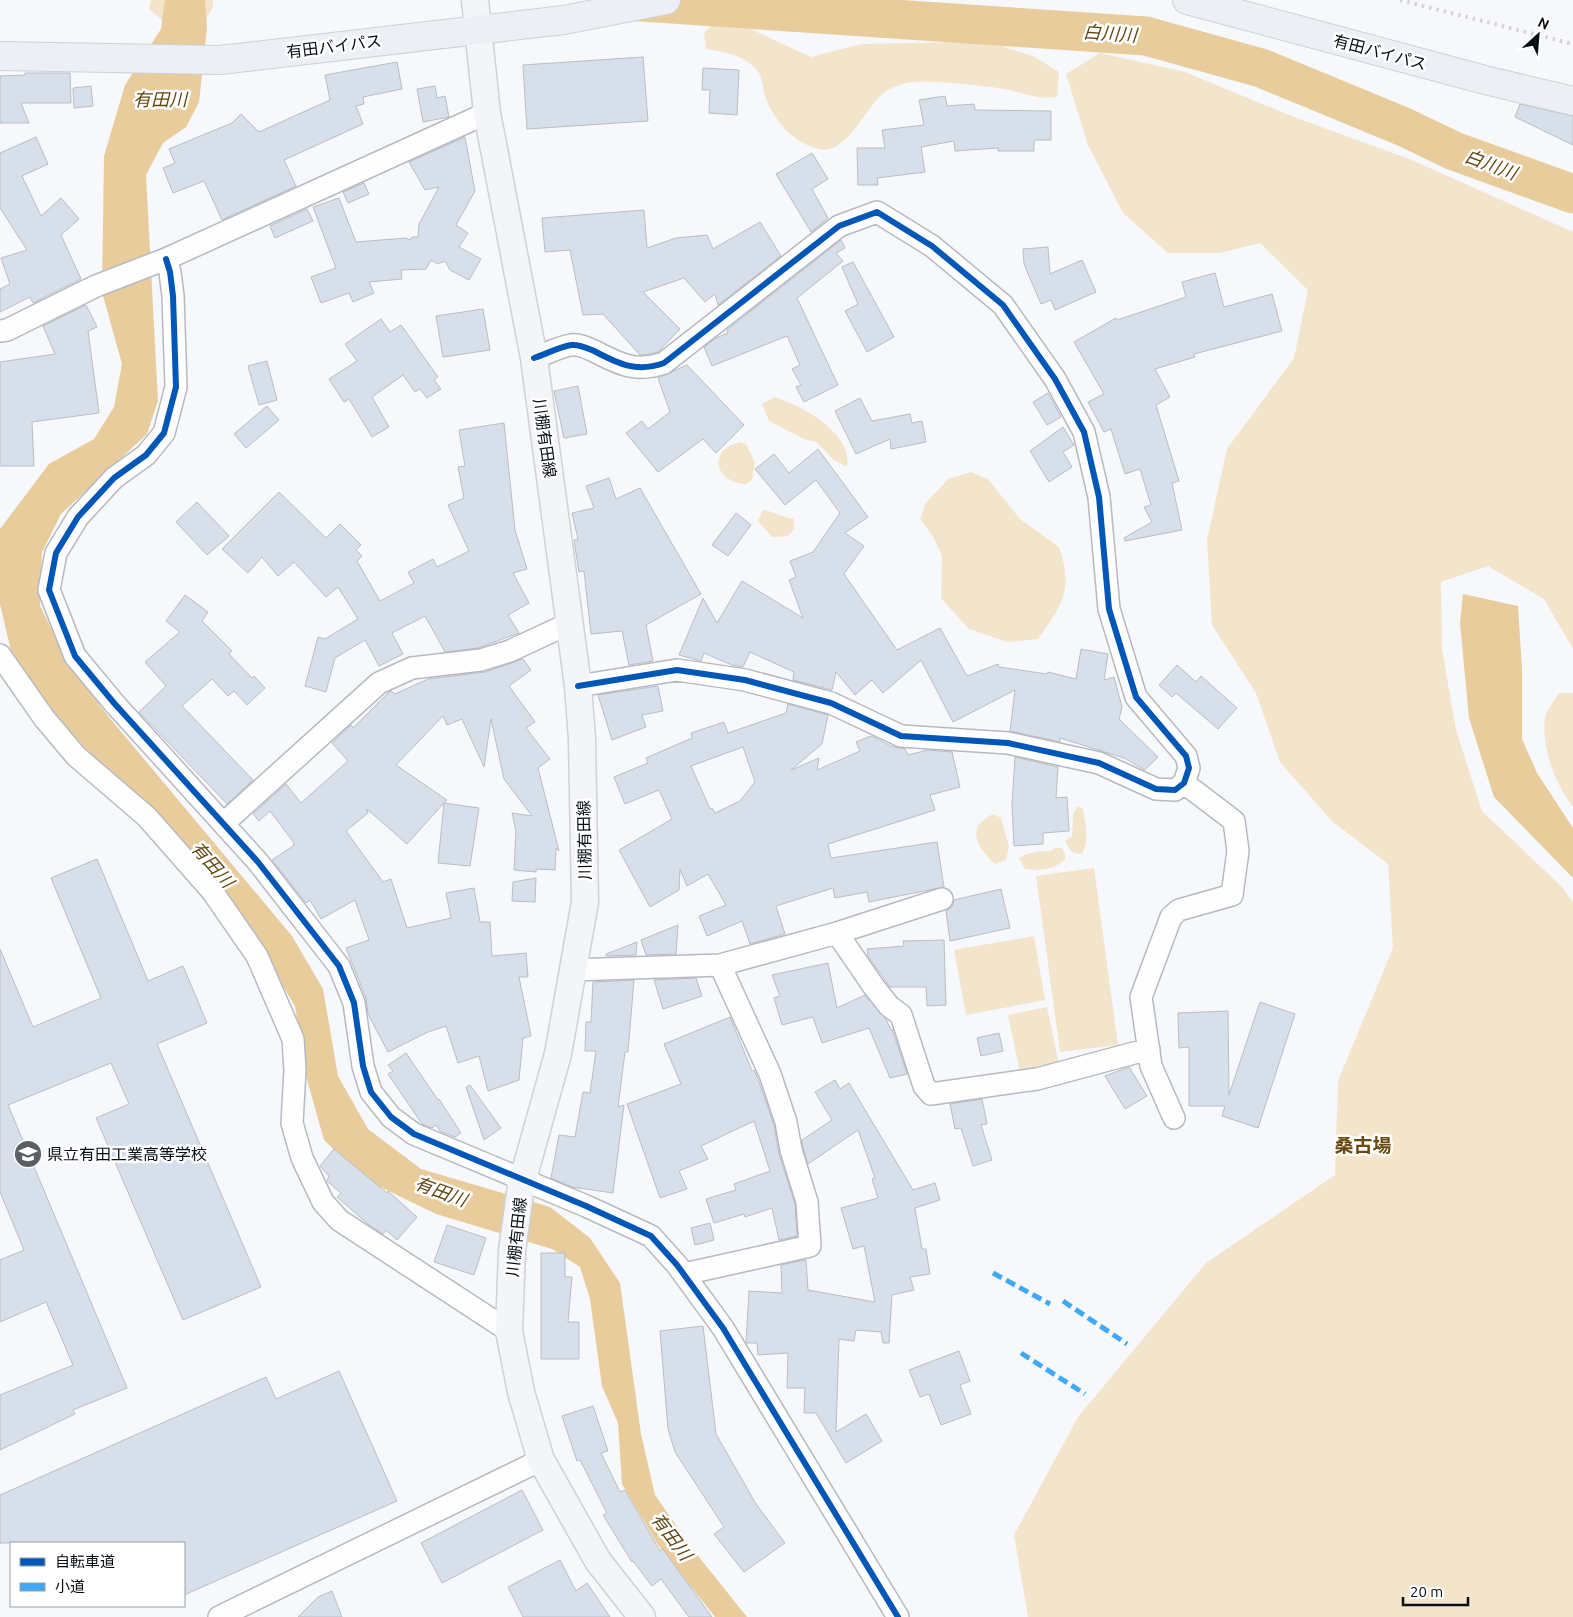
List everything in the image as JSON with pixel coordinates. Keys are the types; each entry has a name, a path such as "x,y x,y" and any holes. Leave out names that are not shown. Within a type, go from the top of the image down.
{"highway":[{"name":"有田バイパス","path":"0,56 220,60 564,20 666,0"},
{"name":"有田バイパス","path":"1187,0 1475,77 1573,101"}],"main road":[{"name":"川棚有田線","path":"475,0 486,113 534,358 578,686 582,739 586,902 558,1054 522,1182 512,1250 509,1332 520,1392 542,1460 598,1561 642,1617"}],"street":[{"path":"0,331 7,330 96,286 166,259 486,113"},
{"path":"534,358 571,345 583,346 614,361 632,367 647,369 664,363 839,226 877,212 932,246 1004,305 1055,379 1084,432 1099,497 1109,609 1136,697 1186,756 1189,768 1184,783 1175,790 1156,789 1100,763 1008,742 901,736 831,703 746,680 677,670 578,686"},
{"path":"166,259 170,272 173,296 176,387 164,433 146,455 114,478 78,517 56,553 49,590 75,656 126,716 258,862 339,966 354,1003 363,1066 371,1092 391,1117 414,1134 650,1236 684,1274 723,1328 898,1617"},
{"path":"224,823 379,683 412,668 481,660 510,651 570,623"},
{"path":"0,655 44,718 76,756 147,817 212,892 257,956 293,1039 295,1070 292,1123 302,1158 323,1202 339,1220 509,1332"},
{"path":"1174,1118 1151,1066 1141,997 1171,917 1179,910 1232,895 1235,888 1238,851 1234,821 1184,783"},
{"path":"573,970 720,965 837,933 942,899"},
{"path":"837,933 874,987 889,1006 901,1015 924,1086 931,1094 1037,1079 1149,1049"},
{"path":"684,1274 810,1246 807,1202 791,1150 786,1122 770,1074 720,965"},
{"path":"219,1617 542,1460"}],"shaded area":[{"path":"151,0 213,0 213,7 206,19 162,20 149,9"},
{"path":"714,23 744,26 811,57 861,44 962,42 998,45 1035,57 1059,72 1057,97 1038,97 1000,88 957,84 906,83 890,89 878,98 855,128 838,145 829,149 819,149 794,137 781,124 770,108 762,80 752,65 734,55 706,49 704,33"},
{"path":"1100,53 1185,72 1294,117 1412,160 1573,232 1573,649 1544,599 1488,566 1441,582 1442,649 1456,730 1482,811 1562,887 1573,902 1573,1617 1028,1617 1014,1535 1078,1417 1206,1263 1335,1175 1338,1081 1393,948 1388,864 1332,821 1280,762 1256,693 1212,625 1207,540 1227,449 1294,358 1308,290 1260,243 1220,253 1168,253 1123,213 1088,145 1066,74"},
{"path":"775,397 811,414 834,432 842,443 847,455 847,467 834,460 816,442 804,439 769,421 762,404"},
{"path":"740,442 747,445 755,463 752,480 746,484 727,478 721,472 719,465 719,458 723,452 729,446"},
{"path":"971,472 988,479 1020,519 1059,547 1065,575 1063,596 1054,616 1038,639 1007,642 969,629 941,598 942,556 934,538 920,519 926,503 948,479"},
{"path":"763,510 794,519 794,529 788,536 772,537 758,521"},
{"path":"1559,693 1573,693 1573,807 1566,798 1555,776 1547,753 1545,740 1545,717"},
{"path":"1078,806 1083,809 1086,832 1086,843 1082,854 1071,851 1065,841 1072,836 1073,814"},
{"path":"993,814 1001,818 1009,847 1006,860 995,864 979,845 976,832 979,825"},
{"path":"1055,848 1062,848 1065,860 1051,868 1041,870 1025,869 1019,858 1031,853 1051,851"},
{"path":"1094,868 1118,1045 1060,1052 1036,876"},
{"path":"1034,936 1045,1000 966,1015 954,950"},
{"path":"1047,1007 1060,1069 1021,1077 1008,1015"}],"water":[{"name":"有田川","path":"165,0 205,0 207,28 199,102 186,127 163,143 146,175 158,401 147,434 61,514 42,552 40,606 70,666 108,716 292,936 323,989 338,1076 368,1129 421,1169 550,1207 590,1238 620,1283 641,1434 655,1495 691,1547 747,1617 715,1617 658,1545 622,1484 618,1423 602,1386 590,1299 580,1267 552,1249 436,1214 364,1179 324,1140 306,1076 295,1006 230,900 55,716 15,668 0,604 0,529 49,464 94,439 114,407 122,364 102,292 104,156 125,85 161,29"},
{"path":"1463,594 1518,606 1522,669 1522,739 1537,773 1573,828 1573,878 1494,797 1469,718 1460,623"}],"building":[{"path":"643,57 648,121 527,129 523,65"},
{"path":"397,62 402,89 363,97 364,104 356,106 363,124 284,160 296,186 222,220 204,181 173,193 163,168 175,163 169,149 232,123 241,114 259,132 330,100 325,75"},
{"path":"703,68 739,70 737,115 709,113 710,90 702,90"},
{"path":"25,73 70,73 71,103 21,103 29,123 0,123 0,76 25,75"},
{"path":"91,86 93,106 74,108 73,88"},
{"path":"435,86 437,98 445,96 449,117 423,122 417,89"},
{"path":"945,96 947,106 974,104 975,110 1051,111 1051,140 1034,140 1034,151 998,151 998,148 955,151 954,141 921,147 925,172 877,178 878,185 858,185 857,148 885,148 882,130 924,125 919,100"},
{"path":"1520,104 1573,116 1573,145 1515,117"},
{"path":"36,137 48,164 22,176 41,216 61,198 79,219 61,235 81,279 33,303 30,297 0,312 0,289 10,284 1,258 27,250 0,208 0,153"},
{"path":"465,137 475,191 456,225 468,233 459,247 481,259 469,280 450,270 445,261 438,264 431,260 426,269 401,270 402,279 369,282 374,293 353,302 349,293 321,303 311,277 336,268 313,207 339,198 356,242 406,238 410,240 412,237 418,237 419,224 439,187 425,190 409,162"},
{"path":"812,153 828,179 812,189 828,218 811,232 776,174"},
{"path":"364,183 369,194 348,203 343,192"},
{"path":"307,209 313,221 275,238 270,226"},
{"path":"644,210 647,248 676,238 707,235 713,249 760,222 781,256 718,305 715,294 705,302 684,278 643,292 680,329 658,352 640,355 603,314 583,315 570,250 545,252 542,218"},
{"path":"841,240 845,248 836,253 843,261 797,298 838,385 804,402 796,387 801,385 792,369 800,365 787,336 712,366 704,347 716,338 728,333 727,330"},
{"path":"1048,247 1050,274 1082,260 1096,292 1055,310 1051,300 1041,304 1024,264 1023,249"},
{"path":"853,262 894,337 867,352 845,311 858,304 842,267"},
{"path":"1215,273 1224,307 1272,294 1282,331 1194,354 1195,357 1155,369 1170,397 1156,405 1179,481 1172,483 1182,530 1125,541 1124,538 1152,522 1144,507 1151,505 1140,469 1125,474 1111,429 1104,432 1088,402 1104,394 1074,342 1116,318 1117,320 1186,297 1182,282"},
{"path":"86,305 97,327 88,331 99,413 32,422 34,466 0,466 0,362 55,354 43,326"},
{"path":"483,309 490,350 443,357 436,316"},
{"path":"381,319 390,332 401,325 438,377 434,380 441,389 427,398 420,389 415,392 403,375 372,397 389,427 372,437 349,399 344,402 329,379 357,361 345,344"},
{"path":"267,361 277,400 259,405 248,366"},
{"path":"687,365 744,425 716,453 703,439 658,472 626,433 642,421 648,429 670,412 658,378"},
{"path":"578,386 587,434 564,438 554,391"},
{"path":"1048,393 1061,417 1047,425 1033,402"},
{"path":"860,398 872,421 910,414 912,423 922,421 926,442 891,449 890,439 856,454 835,411"},
{"path":"267,406 279,420 246,448 234,434"},
{"path":"504,423 515,530 527,569 513,573 529,603 508,615 519,633 478,648 445,652 425,616 392,633 403,654 379,666 365,640 335,658 326,692 305,686 318,637 325,639 358,619 338,587 326,597 294,562 278,576 262,557 248,573 222,549 279,492 326,538 340,524 361,545 356,550 362,556 357,561 380,601 414,583 408,572 433,559 437,567 469,551 448,505 464,498 458,467 465,466 459,430"},
{"path":"1063,427 1074,445 1063,452 1072,467 1049,482 1030,451"},
{"path":"818,449 868,517 845,533 864,546 844,574 897,650 940,628 967,676 998,664 999,667 1047,674 1048,672 1076,679 1081,649 1108,654 1104,680 1114,677 1122,707 1119,719 1158,757 1145,770 1124,758 1060,738 1060,742 1010,731 1015,690 953,722 921,660 883,693 872,680 855,695 836,672 832,690 793,680 794,672 750,652 743,667 732,665 704,653 701,661 679,655 703,598 717,623 742,581 803,618 789,580 796,577 790,561 813,552 840,513 816,480 785,505 755,469 774,454 789,473"},
{"path":"609,478 616,499 640,488 701,594 646,625 653,661 629,665 622,631 591,634 584,571 579,572 574,540 578,539 572,513 594,508 586,486"},
{"path":"197,502 229,536 207,555 176,522"},
{"path":"736,513 751,525 728,556 712,545"},
{"path":"185,595 208,612 202,621 232,651 229,654 252,678 254,676 265,688 247,705 234,691 228,696 212,679 182,706 253,780 227,804 139,712 166,686 145,662 180,632 166,621"},
{"path":"523,659 531,670 509,686 535,722 526,728 550,759 538,768 559,851 556,848 555,870 536,869 536,872 514,870 516,831 512,813 532,816 504,779 491,719 484,767 462,719 447,725 443,716 396,765 447,800 407,844 367,809 368,813 346,831 383,882 391,879 407,928 451,918 446,893 474,888 480,922 490,922 492,956 526,953 528,977 519,977 531,1036 523,1038 519,1080 488,1091 479,1056 458,1063 446,1026 428,1032 388,1052 368,1014 366,998 346,948 369,940 355,900 321,919 310,900 306,903 272,860 293,846 294,843 270,811 259,821 253,814 286,784 301,803 348,761 332,743 351,725 353,728 391,691 395,694 428,679 485,672"},
{"path":"1177,665 1196,682 1201,676 1237,708 1218,729 1176,693 1172,697 1159,685"},
{"path":"658,686 663,711 642,715 646,727 612,740 598,695"},
{"path":"788,704 828,715 822,744 791,770 819,758 817,770 860,751 856,742 871,736 891,746 905,749 908,755 928,750 952,752 960,787 930,795 935,810 828,844 831,858 937,842 944,887 869,902 867,892 835,898 833,888 776,906 785,934 750,944 742,921 707,936 699,916 726,905 708,874 687,886 680,869 679,890 650,907 619,850 672,819 659,790 625,804 614,777 648,763 646,758 692,738 691,733 724,722 728,733 786,713","holes":["743,747 755,782 740,801 715,813 712,808 710,809 691,766"]},
{"path":"1015,757 1058,767 1056,798 1067,797 1069,831 1043,833 1043,844 1014,846 1012,804"},
{"path":"444,803 479,808 470,866 438,863"},
{"path":"97,859 148,981 183,966 207,1023 157,1044 261,1287 183,1320 96,1118 129,1104 111,1063 8,1105 127,1388 73,1410 75,1414 0,1450 0,1395 73,1365 46,1302 0,1322 0,1260 24,1250 0,1192 0,949 33,1027 101,998 51,878"},
{"path":"536,878 535,902 512,901 513,882"},
{"path":"1001,889 1010,928 950,941 946,911 952,907 954,900"},
{"path":"678,925 676,954 646,955 641,940"},
{"path":"944,940 946,1005 927,1006 926,987 890,987 868,956 867,949 904,946 903,941"},
{"path":"637,942 636,955 606,956 606,954"},
{"path":"828,963 837,1008 865,995 886,1019 892,1029 907,1074 890,1078 869,1028 822,1043 813,1017 782,1025 774,998 780,996 772,975"},
{"path":"696,978 702,996 663,1009 654,980"},
{"path":"634,980 628,1052 625,1052 618,1107 624,1105 613,1193 572,1187 551,1178 559,1135 575,1137 583,1092 590,1093 596,1051 585,1051 586,1022 591,1022 593,982"},
{"path":"1260,1002 1295,1014 1258,1128 1222,1116 1225,1106 1189,1106 1189,1047 1179,1048 1178,1013 1228,1011 1229,1095"},
{"path":"730,1017 752,1071 754,1070 758,1079 774,1125 779,1154 795,1204 797,1236 779,1240 772,1208 745,1217 744,1214 714,1223 706,1199 736,1190 734,1184 770,1171 754,1121 701,1146 708,1159 679,1171 687,1189 660,1198 627,1104 681,1084 664,1044"},
{"path":"999,1033 1003,1051 981,1056 977,1038"},
{"path":"406,1053 461,1133 455,1137 440,1131 436,1125 432,1128 422,1124 388,1074 393,1071 388,1065"},
{"path":"1129,1067 1147,1096 1125,1109 1105,1076"},
{"path":"835,1080 840,1089 849,1083 913,1190 935,1183 940,1200 915,1208 922,1249 926,1249 930,1274 910,1277 914,1290 892,1295 889,1343 883,1343 881,1332 856,1330 854,1341 839,1339 836,1432 866,1414 882,1441 846,1463 816,1413 804,1413 805,1388 787,1388 788,1353 758,1355 757,1343 746,1343 749,1291 782,1293 781,1265 806,1260 808,1290 875,1302 864,1246 853,1249 841,1208 878,1198 872,1179 875,1178 858,1130 808,1164 803,1147 802,1140 832,1120 815,1092"},
{"path":"470,1085 501,1128 484,1140 466,1087"},
{"path":"982,1099 987,1124 981,1125 992,1160 973,1166 961,1128 955,1129 950,1104"},
{"path":"334,1149 387,1193 388,1191 417,1217 397,1240 386,1230 383,1234 369,1225 337,1197 341,1193 327,1181 329,1176 320,1166"},
{"path":"710,1223 714,1240 695,1245 691,1228"},
{"path":"447,1225 486,1238 474,1275 434,1262"},
{"path":"541,1253 565,1253 565,1277 572,1277 568,1322 579,1322 579,1359 541,1359"},
{"path":"703,1326 716,1434 756,1504 785,1543 744,1572 714,1534 724,1527 675,1452 668,1429 660,1331"},
{"path":"959,1351 970,1381 960,1385 971,1414 941,1425 929,1394 920,1397 909,1370"},
{"path":"339,1371 397,1501 185,1595 185,1542 0,1543 0,1495 266,1377 276,1399"},
{"path":"593,1406 608,1451 601,1453 620,1492 625,1490 660,1551 663,1549 712,1617 689,1617 661,1579 652,1586 632,1562 603,1515 607,1513 580,1460 577,1461 562,1416"},
{"path":"522,1490 543,1530 442,1583 421,1543"},
{"path":"560,1560 576,1591 587,1583 610,1617 523,1617 508,1587"},
{"path":"332,1591 342,1617 298,1617 318,1597"}],"waterway":[{"name":"白川川","path":"627,1 1146,36 1261,68 1404,127 1454,151 1573,194"}],"railway":[{"path":"1400,0 1573,44"}],"marked path":[{"path":"993,1273 1050,1304"},
{"path":"1063,1301 1127,1344"},
{"path":"1021,1353 1085,1394"}],"cycle path":[{"path":"534,358 562,347 574,345 594,351 628,366 645,367 664,363 839,226 877,212 932,246 1003,305 1055,379 1084,432 1099,497 1109,609 1136,697 1186,756 1189,768 1184,783 1175,790 1156,789 1099,763 1008,743 901,736 831,703 745,680 677,670 578,686"},
{"path":"166,259 170,272 173,296 176,387 164,433 146,455 114,478 78,517 56,553 49,590 75,656 114,703 258,862 339,966 354,1003 363,1066 371,1092 391,1117 414,1134 586,1206 651,1236 677,1265 723,1328 898,1617"}],"place":[{"name":"県立有田工業高等学校","path":"28,1154"}],"district":[{"name":"桑古場","path":"1363,1145"}]}
